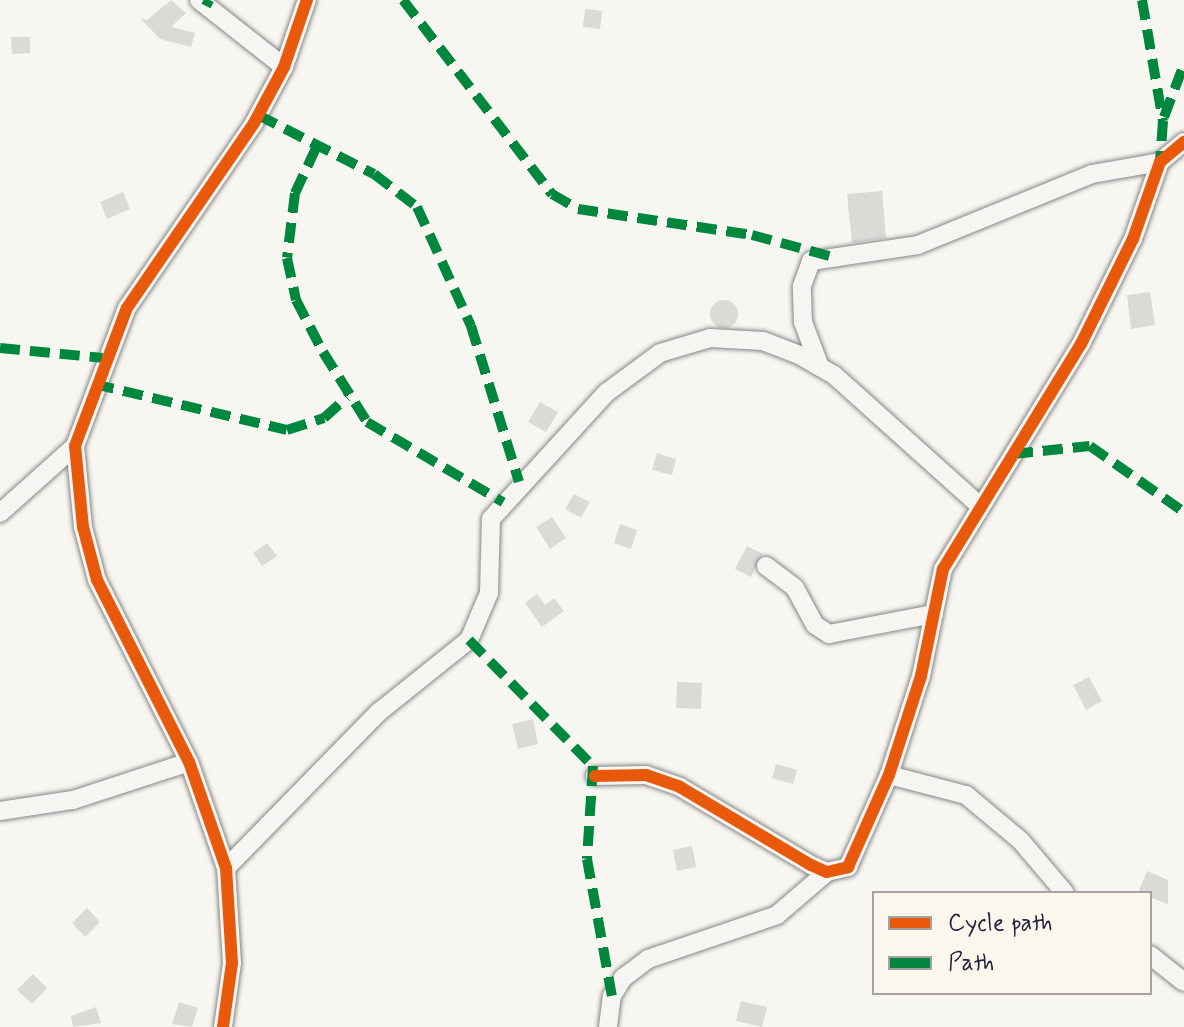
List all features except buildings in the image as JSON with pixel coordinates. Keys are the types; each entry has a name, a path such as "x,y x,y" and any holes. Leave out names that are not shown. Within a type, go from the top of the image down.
{"street":[{"path":"199,0 284,67"},
{"path":"223,1027 232,963 226,868 189,762 97,580 83,527 75,446 127,308 254,123 284,67 307,0"},
{"path":"820,367 803,322 802,286 811,261 918,245 1092,174 1160,162 1184,142"},
{"path":"608,1027 612,996 623,978 648,959 777,915 827,872 853,861 889,775 934,614 943,569 979,505 1081,344 1133,239 1160,162"},
{"path":"226,868 379,712 469,640 489,593 491,519 606,393 660,353 710,338 763,341 820,367 979,505"},
{"path":"0,513 75,446"},
{"path":"766,566 795,588 815,625 829,634 934,614"},
{"path":"0,811 73,800 189,762"},
{"path":"595,776 646,775 680,787 827,872"},
{"path":"889,775 966,795 1012,832 1063,891"},
{"path":"1152,957 1184,982"}],"marked path":[{"path":"206,6 209,0"},
{"path":"403,0 552,194 578,209 752,235 833,257"},
{"path":"1142,0 1163,121 1160,162"},
{"path":"1164,117 1184,64"},
{"path":"258,115 374,174 417,207 471,326 519,482"},
{"path":"316,148 295,193 287,258 296,300 323,352 367,422 503,502"},
{"path":"0,348 103,358"},
{"path":"94,384 287,430 324,418 347,397"},
{"path":"1013,454 1090,446 1184,512"},
{"path":"469,640 593,766 587,859 612,996"}],"cycle path":[{"path":"223,1027 232,963 226,868 189,762 97,580 83,527 75,446 127,308 254,123 284,67 307,0"},
{"path":"595,776 646,775 680,787 811,865 827,872 848,867 889,775 921,676 943,569 1081,344 1133,239 1160,162 1184,142"}]}
